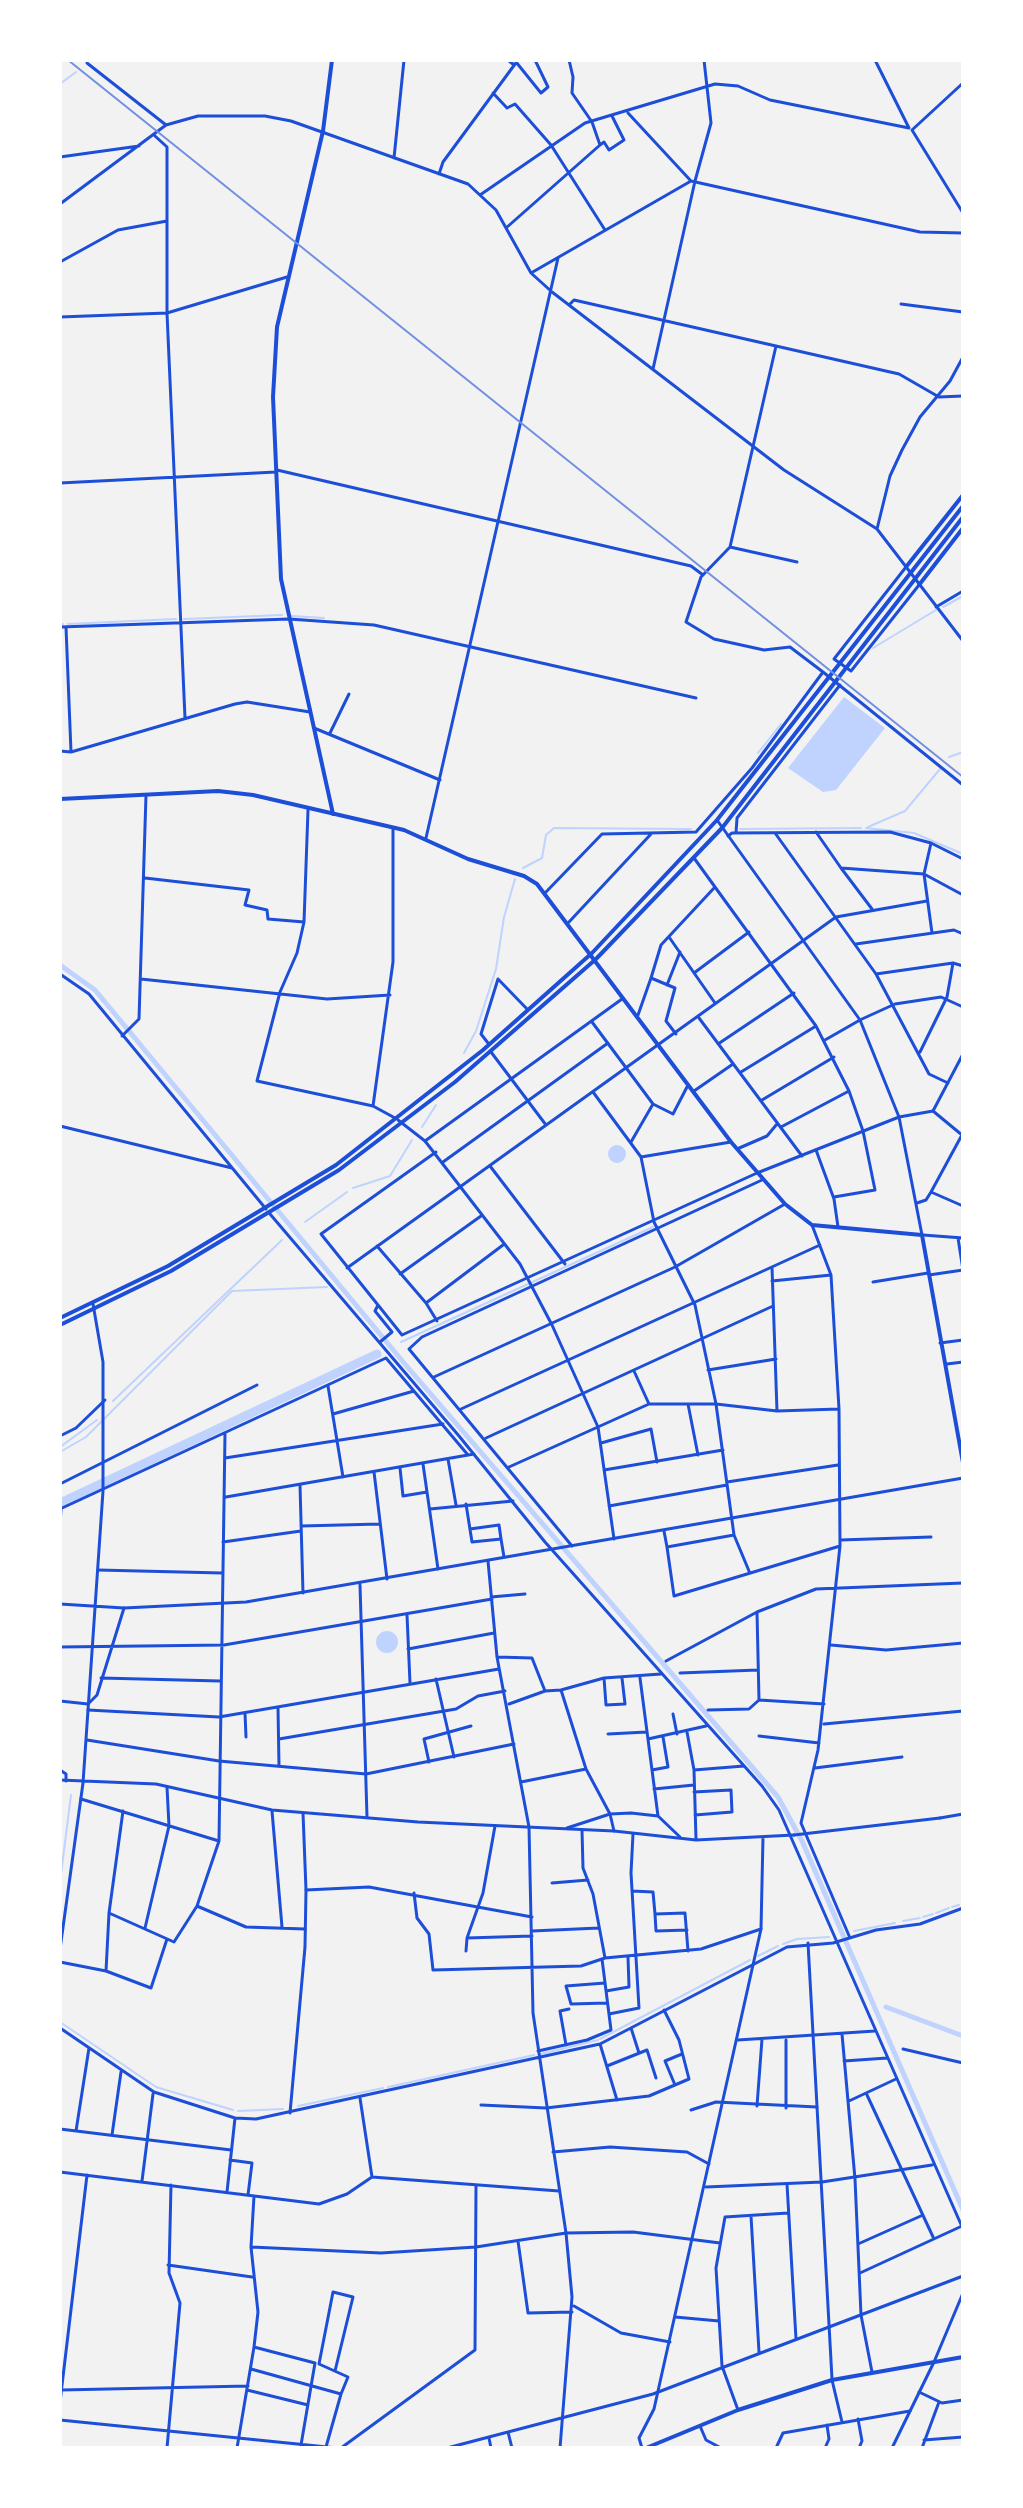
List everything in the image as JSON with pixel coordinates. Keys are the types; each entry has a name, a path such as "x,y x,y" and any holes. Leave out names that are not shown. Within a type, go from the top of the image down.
{"main road":[{"path":"332,60 323,131 287,277 275,356 281,579 333,814"},
{"path":"906,567 963,495"},
{"path":"60,1325 268,1212 400,1122 491,1052 596,959 722,828 788,735 963,506"},
{"path":"400,1122 592,953 717,820 963,517"},
{"path":"919,585 963,528"},
{"path":"60,799 234,792 426,838 468,859 524,876 546,892 731,1142 785,1204 812,1225 922,1235 963,1463"},
{"path":"60,1318 94,1306"},
{"path":"644,2448 738,2410 832,2380 963,2357"}],"street":[{"path":"394,158 404,60"},
{"path":"508,60 516,62 541,93 548,87 535,60"},
{"path":"569,60 572,93 592,122 600,145"},
{"path":"653,370 693,181 711,123 704,60"},
{"path":"875,60 910,129 963,213"},
{"path":"439,174 443,162 516,62"},
{"path":"87,63 166,125"},
{"path":"910,129 963,83"},
{"path":"480,195 585,123 707,86 738,86 770,100 910,129"},
{"path":"493,93 507,108 515,104 551,145 605,230"},
{"path":"627,111 693,181 920,232 963,233"},
{"path":"60,204 166,125 189,116 277,118 323,131 468,184 506,228 531,273 552,292 753,446 877,529 963,641"},
{"path":"506,228 604,142 609,150 624,140 612,116"},
{"path":"154,135 167,147 167,313 185,718"},
{"path":"60,157 142,145"},
{"path":"531,273 693,181"},
{"path":"60,262 118,230 167,221"},
{"path":"426,838 558,258"},
{"path":"60,317 167,313 287,277"},
{"path":"569,305 574,300 899,374 936,395 963,396"},
{"path":"901,304 963,312"},
{"path":"776,346 730,547 703,575 686,622 714,639 764,650 790,647 963,785"},
{"path":"877,529 890,476 902,450 963,357"},
{"path":"60,483 276,471 691,566 703,575"},
{"path":"730,547 797,562"},
{"path":"906,567 834,659 851,671 919,585"},
{"path":"936,607 963,591"},
{"path":"60,627 289,619 374,625 696,698"},
{"path":"66,626 71,752"},
{"path":"546,892 602,834 694,833 713,814 823,672"},
{"path":"736,833 737,818 840,685"},
{"path":"330,733 349,694"},
{"path":"60,751 71,752 247,702 310,712"},
{"path":"313,728 440,780"},
{"path":"122,1036 139,1019 146,794"},
{"path":"308,810 304,922 297,953 280,992 257,1081 373,1106 400,1122 436,1152 530,1280 552,1325 598,1427 614,1539"},
{"path":"713,814 860,1020 899,1117 922,1235 960,1238 963,1270 873,1282"},
{"path":"373,1106 390,995 393,828"},
{"path":"816,832 872,909"},
{"path":"728,836 736,833 890,832 931,843 963,859"},
{"path":"775,833 876,974 895,1004 929,1074 948,1083"},
{"path":"569,922 651,834"},
{"path":"931,843 924,874 932,933"},
{"path":"694,858 816,1026 849,1091 863,1131 875,1190 834,1197"},
{"path":"841,868 924,874 963,895"},
{"path":"145,878 249,890 245,905 267,910 268,919 304,922"},
{"path":"638,1015 661,945 715,887"},
{"path":"347,1268 836,917 927,901"},
{"path":"856,944 954,930 963,934"},
{"path":"694,973 749,932"},
{"path":"669,937 716,1004"},
{"path":"667,985 680,952"},
{"path":"876,974 953,963 963,966"},
{"path":"919,1053 947,997 953,963"},
{"path":"60,974 89,994 552,1549 744,1766 779,1810 793,1835 962,2228 860,2273"},
{"path":"651,978 675,988 666,1021 676,1034"},
{"path":"141,979 349,1000 390,995"},
{"path":"489,1045 481,1034 498,979 528,1010"},
{"path":"718,1044 794,993"},
{"path":"425,1141 624,997"},
{"path":"824,1040 895,1004 947,997 963,1007"},
{"path":"698,1017 802,1156"},
{"path":"592,1022 653,1104 673,1114 689,1084"},
{"path":"740,1073 816,1026"},
{"path":"443,1162 608,1043"},
{"path":"491,1052 546,1125"},
{"path":"933,1111 963,1054"},
{"path":"760,1101 834,1057"},
{"path":"694,1091 733,1064"},
{"path":"737,1149 849,1091"},
{"path":"593,1092 641,1157 654,1222 695,1305 716,1404 734,1535 749,1571"},
{"path":"631,1142 653,1104"},
{"path":"436,1152 321,1234 402,1335 530,1280 757,1173 899,1117 933,1111 963,1134 926,1200 917,1203"},
{"path":"60,1126 232,1168"},
{"path":"641,1157 731,1142"},
{"path":"816,1150 834,1197 838,1227"},
{"path":"490,1166 565,1264"},
{"path":"570,1547 486,1438 409,1349 422,1337 762,1180"},
{"path":"931,1192 963,1206"},
{"path":"434,1377 675,1267 785,1204"},
{"path":"400,1274 482,1215"},
{"path":"812,1225 831,1275 839,1409 840,1546 822,1725 815,1768 802,1806 801,1823 849,1938"},
{"path":"426,1303 504,1244"},
{"path":"461,1409 695,1305 820,1245"},
{"path":"377,1246 426,1303 437,1321"},
{"path":"772,1267 777,1411"},
{"path":"772,1281 831,1275"},
{"path":"378,1305 375,1311 392,1332 380,1342"},
{"path":"60,1949 83,1783 103,1491 105,1400 94,1306"},
{"path":"486,1438 584,1396 633,1370 773,1306"},
{"path":"940,1343 963,1340"},
{"path":"60,1525 60,1509 386,1358 468,1455"},
{"path":"708,1370 776,1359"},
{"path":"944,1365 963,1362"},
{"path":"633,1370 649,1404"},
{"path":"60,1484 257,1385"},
{"path":"328,1386 343,1477"},
{"path":"332,1414 414,1391"},
{"path":"60,1436 76,1428 105,1400"},
{"path":"509,1467 649,1404 716,1404 777,1411 839,1409"},
{"path":"688,1404 698,1455"},
{"path":"225,1458 443,1424"},
{"path":"601,1443 651,1429 657,1462"},
{"path":"109,1913 174,1942 197,1906 219,1841 225,1434"},
{"path":"603,1470 723,1450"},
{"path":"224,1497 474,1454"},
{"path":"448,1459 456,1505"},
{"path":"423,1464 438,1569"},
{"path":"609,1506 839,1465"},
{"path":"400,1468 403,1496 427,1492"},
{"path":"374,1472 387,1579"},
{"path":"60,1604 124,1608 222,1605 360,1584 963,1478"},
{"path":"300,1485 303,1593"},
{"path":"430,1509 513,1501"},
{"path":"466,1504 472,1542 501,1539"},
{"path":"223,1542 301,1528 380,1524"},
{"path":"470,1529 499,1525 504,1557"},
{"path":"664,1531 674,1596 840,1546"},
{"path":"667,1547 734,1535"},
{"path":"840,1540 931,1537"},
{"path":"488,1561 497,1657 529,1827 537,2052 566,2233 572,2305 560,2448"},
{"path":"97,1570 222,1573"},
{"path":"666,1661 757,1612 816,1589 881,1589 963,1583"},
{"path":"360,1584 367,1817"},
{"path":"60,1647 221,1646 525,1594"},
{"path":"88,1704 97,1695 124,1608"},
{"path":"757,1612 759,1700"},
{"path":"407,1614 410,1683"},
{"path":"408,1649 494,1633"},
{"path":"830,1645 886,1650 963,1643"},
{"path":"497,1657 532,1658 545,1691"},
{"path":"88,1710 219,1717 499,1669"},
{"path":"680,1673 758,1670"},
{"path":"508,1705 545,1691 561,1690 604,1678 640,1678 661,1674"},
{"path":"101,1678 220,1681"},
{"path":"604,1678 606,1705 625,1704 622,1678"},
{"path":"640,1678 658,1816 683,1840"},
{"path":"436,1679 454,1757"},
{"path":"561,1690 586,1769 610,1814 614,1831"},
{"path":"279,1739 443,1711 478,1696 505,1691"},
{"path":"708,1710 749,1709 759,1700 824,1704"},
{"path":"60,1701 88,1704"},
{"path":"278,1708 279,1766"},
{"path":"822,1725 963,1711"},
{"path":"245,1713 246,1737"},
{"path":"673,1714 677,1734"},
{"path":"429,1762 424,1739 471,1726"},
{"path":"648,1739 706,1726"},
{"path":"608,1734 647,1732"},
{"path":"687,1732 694,1770 696,1840"},
{"path":"759,1736 819,1743"},
{"path":"652,1770 668,1767 663,1737"},
{"path":"86,1740 219,1761 366,1774 514,1744"},
{"path":"815,1768 902,1757"},
{"path":"694,1770 744,1766"},
{"path":"521,1782 586,1769"},
{"path":"60,1770 66,1774 63,1780 167,1786 272,1810 614,1831 683,1840 793,1835 963,1814"},
{"path":"654,1789 694,1785"},
{"path":"145,1928 169,1826 167,1786"},
{"path":"694,1792 731,1790 732,1812 695,1815"},
{"path":"81,1799 219,1841"},
{"path":"272,1810 282,1927"},
{"path":"106,1971 109,1913 123,1811"},
{"path":"290,2113 307,1929 303,1813"},
{"path":"566,1829 610,1814 658,1816"},
{"path":"466,1951 471,1919 479,1906 495,1826"},
{"path":"537,2052 611,2030 599,1928 583,1868 582,1830"},
{"path":"609,2014 639,2008 632,1891 633,1834"},
{"path":"644,2448 639,2438 654,2409 761,1929 763,1837"},
{"path":"552,1883 588,1880"},
{"path":"306,1890 369,1887 532,1917"},
{"path":"632,1891 653,1892 656,1931 687,1930"},
{"path":"414,1893 417,1918 429,1934 433,1970 581,1966 604,1958 688,1951 761,1929"},
{"path":"197,1906 246,1927 307,1929"},
{"path":"60,2028 154,2092 235,2118 256,2119 600,2044 787,1947 837,1942 920,1924 963,1908"},
{"path":"655,1914 685,1913 688,1951"},
{"path":"467,1938 599,1928"},
{"path":"60,1962 106,1971 151,1988 167,1939"},
{"path":"808,1943 832,2380 842,2422"},
{"path":"606,1991 629,1987 628,1957"},
{"path":"605,1983 566,1986 571,2004 607,2003"},
{"path":"566,2045 560,2011 569,2009"},
{"path":"481,2105 546,2108 649,2096 689,2079 664,2010"},
{"path":"631,2028 639,2053"},
{"path":"738,2040 875,2031"},
{"path":"842,2034 855,2179 861,2315 872,2372"},
{"path":"785,2038 786,2108"},
{"path":"757,2106 762,2039"},
{"path":"600,2044 617,2100"},
{"path":"76,2131 89,2048"},
{"path":"903,2049 963,2063"},
{"path":"607,2066 647,2050 656,2078"},
{"path":"675,2085 665,2061 682,2054"},
{"path":"844,2061 887,2058"},
{"path":"112,2135 121,2070"},
{"path":"848,2101 867,2095 896,2079"},
{"path":"142,2181 154,2092"},
{"path":"867,2095 934,2239"},
{"path":"360,2098 372,2177"},
{"path":"691,2110 724,2102 786,2108 817,2107"},
{"path":"227,2192 235,2118"},
{"path":"60,2129 231,2150"},
{"path":"553,2152 610,2147 687,2152 709,2164"},
{"path":"230,2160 252,2163 251,2247 258,2312 237,2448"},
{"path":"704,2187 855,2179 934,2165"},
{"path":"60,2172 319,2204 347,2194 372,2177 559,2191"},
{"path":"60,2402 87,2175"},
{"path":"787,2184 796,2339"},
{"path":"167,2448 180,2303 168,2265 171,2185"},
{"path":"60,2420 339,2448 475,2350 476,2186"},
{"path":"738,2410 722,2366 716,2268 725,2217 788,2213"},
{"path":"858,2244 923,2215"},
{"path":"751,2216 759,2352"},
{"path":"251,2247 381,2253 476,2247 566,2233 633,2232 693,2237 720,2243"},
{"path":"518,2240 528,2313 572,2312"},
{"path":"168,2265 253,2277"},
{"path":"447,2448 658,2391 963,2276"},
{"path":"301,2445 311,2385 333,2292 353,2297 335,2371"},
{"path":"892,2448 963,2293"},
{"path":"572,2305 621,2333 670,2342"},
{"path":"675,2317 719,2321"},
{"path":"60,2320 70,2320"},
{"path":"60,2338 67,2338"},
{"path":"254,2347 317,2364 348,2377 326,2447"},
{"path":"251,2369 341,2394"},
{"path":"61,2390 174,2386 248,2388 308,2405"},
{"path":"919,2392 939,2402 963,2400"},
{"path":"922,2448 939,2402"},
{"path":"776,2448 783,2433 910,2411"},
{"path":"858,2419 862,2441 859,2448"},
{"path":"825,2448 829,2439 827,2425"},
{"path":"700,2426 706,2440 721,2448"},
{"path":"508,2432 512,2448"},
{"path":"924,2440 963,2437"},
{"path":"489,2438 491,2448"},
{"path":"702,2448 706,2440"}],"water":[{"path":"844,697 885,728 836,790 823,792 788,768"},
{"path":"617,1145 626,1154 617,1163 608,1154"},
{"path":"387,1631 395,1634 398,1642 395,1650 387,1653 379,1650 376,1642 379,1634"}],"waterway":[{"path":"60,84 76,72"},
{"path":"943,607 963,596"},
{"path":"873,648 936,610"},
{"path":"184,619 282,615"},
{"path":"292,616 324,618"},
{"path":"68,624 176,619"},
{"path":"758,753 781,724"},
{"path":"949,757 963,752"},
{"path":"868,827 905,811 940,769"},
{"path":"523,868 542,858 546,835 554,828 691,829"},
{"path":"740,829 861,828"},
{"path":"866,828 914,833 963,854"},
{"path":"464,1053 476,1031 496,969 504,917 515,879"},
{"path":"60,965 95,990 404,1363 778,1797 802,1841 963,2210"},
{"path":"422,1127 436,1105"},
{"path":"353,1188 390,1176 412,1140"},
{"path":"305,1222 347,1192"},
{"path":"401,1342 653,1227"},
{"path":"113,1401 282,1240"},
{"path":"60,1452 86,1437 232,1291 327,1287"},
{"path":"60,1503 377,1354"},
{"path":"60,1447 97,1420"},
{"path":"60,1882 71,1795"},
{"path":"952,1907 959,1905"},
{"path":"936,1913 949,1908"},
{"path":"923,1917 933,1914"},
{"path":"903,1921 920,1918"},
{"path":"854,1931 895,1923"},
{"path":"783,1944 797,1939 829,1937"},
{"path":"758,1956 778,1946"},
{"path":"600,2039 750,1960"},
{"path":"886,2007 963,2036"},
{"path":"60,2022 156,2087 233,2110"},
{"path":"541,2054 598,2040"},
{"path":"388,2087 534,2055"},
{"path":"298,2106 383,2088"},
{"path":"238,2111 283,2109"}],"railway":[{"path":"68,60 963,777"}]}
